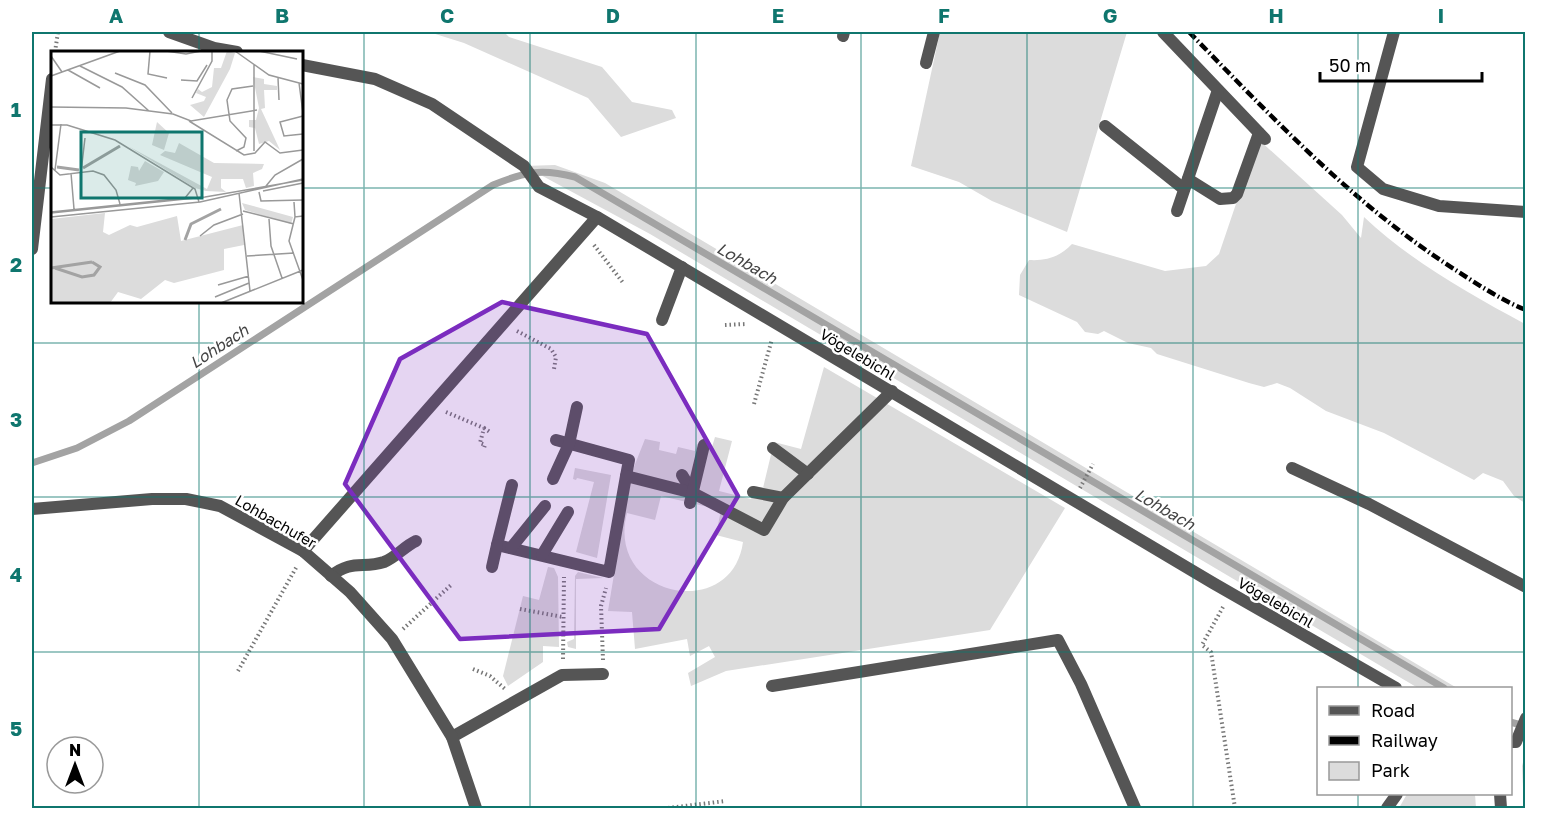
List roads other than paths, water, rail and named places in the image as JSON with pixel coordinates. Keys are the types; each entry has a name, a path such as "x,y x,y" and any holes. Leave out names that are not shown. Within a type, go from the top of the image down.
{"street":[{"path":"170,32 214,48 231,51"},
{"path":"926,63 934,32"},
{"path":"1105,126 1186,184 1220,199 1233,198 1237,194 1262,136 1163,32"},
{"path":"1394,32 1357,167 1383,189 1439,206 1526,212"},
{"name":"Vögelebichl","path":"303,65 375,79 432,104 524,166 539,188 597,217 1231,594 1394,687"},
{"path":"32,249 51,88"},
{"path":"1177,211 1218,90"},
{"path":"303,551 415,428 432,405 483,352 502,325 553,273 597,217"},
{"path":"662,320 682,267"},
{"path":"626,476 692,498 764,530 783,498 892,391"},
{"path":"553,479 569,444 577,407"},
{"path":"497,545 609,572 628,460 556,440"},
{"path":"692,498 704,445"},
{"path":"772,448 808,474"},
{"path":"1292,468 1369,504 1526,587"},
{"path":"682,475 692,498"},
{"path":"492,567 512,485"},
{"path":"753,492 783,498"},
{"name":"Lohbachufer","path":"32,509 152,499 186,499 220,506 303,551 350,592 392,639 452,737 476,808"},
{"path":"511,548 545,506"},
{"path":"542,555 568,512"},
{"path":"331,576 344,566 385,562 404,546 416,542"},
{"path":"772,686 1058,640 1081,684 1135,808"},
{"path":"452,737 562,675 603,674"},
{"path":"1513,742 1526,718"},
{"path":"1387,808 1395,795"}],"waterway":[{"name":"Lohbach","path":"32,463 77,448 129,421 493,185 533,173 563,174 575,177 1442,687"},
{"name":"Lohbach","path":"1512,723 1525,726"}],"railway":[{"path":"1189,32 1251,96 1348,188 1417,244 1498,297 1526,310"}]}
